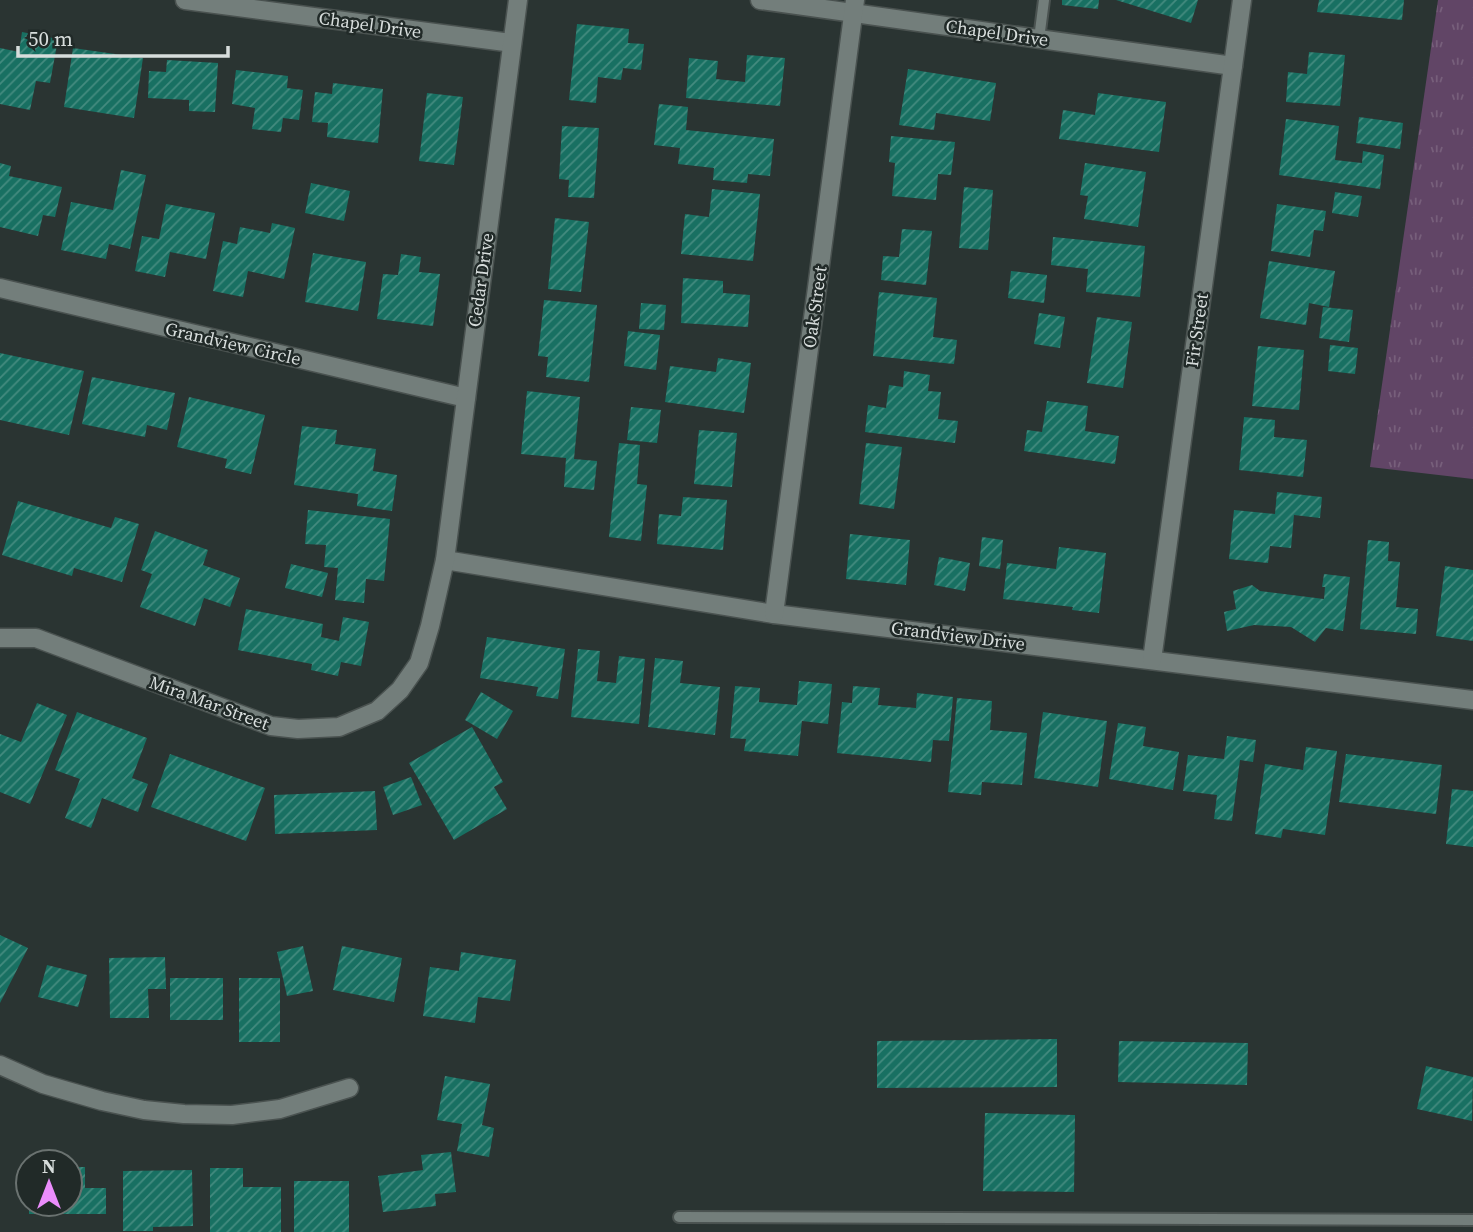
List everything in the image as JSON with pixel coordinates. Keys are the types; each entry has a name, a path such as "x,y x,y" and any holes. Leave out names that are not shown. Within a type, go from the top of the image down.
{"street":[{"name":"Chapel Drive","path":"185,0 513,43"},
{"name":"Cedar Drive","path":"445,560 518,0"},
{"name":"Chapel Drive","path":"760,0 854,7 1039,39 1233,66"},
{"name":"Fir Street","path":"1152,660 1242,0"},
{"name":"Oak Street","path":"774,614 854,7"},
{"name":"Grandview Circle","path":"0,288 466,398"},
{"name":"Grandview Drive","path":"445,560 774,614 1473,700"},
{"name":"Mira Mar Street","path":"0,638 36,638 271,726 298,729 339,727 377,711 400,690 419,663 445,560"},
{"path":"0,1065 43,1084 102,1101 144,1110 184,1114 232,1115 280,1109 349,1088"}],"lane":[{"path":"1039,39 1044,0"},
{"path":"679,1217 1473,1220"}],"green space":[{"path":"1438,0 1473,0 1473,479 1370,467"}],"building":[{"path":"1062,0 1099,0 1098,9 1062,5"},
{"path":"1116,0 1198,0 1191,23"},
{"path":"1319,0 1404,0 1402,20 1317,12"},
{"path":"577,24 629,29 628,43 644,44 641,70 623,68 621,80 598,77 596,103 569,100"},
{"path":"22,32 58,39 50,83 36,81 30,110 0,104 0,48 19,52"},
{"path":"73,48 143,58 134,118 64,107"},
{"path":"1309,52 1345,55 1340,106 1286,102 1288,72 1307,74"},
{"path":"747,55 785,58 780,106 686,98 689,58 718,61 716,79 745,82"},
{"path":"167,60 218,63 215,112 189,111 189,100 148,98 149,71 166,72"},
{"path":"908,69 996,83 990,121 936,113 934,130 899,125"},
{"path":"236,70 288,76 287,88 303,90 299,120 283,118 281,132 252,129 255,108 232,104"},
{"path":"333,83 383,89 378,143 327,137 328,123 312,122 315,92 332,94"},
{"path":"427,93 463,97 454,165 419,161"},
{"path":"1098,93 1166,102 1159,152 1059,139 1063,110 1095,115"},
{"path":"659,104 688,107 686,130 774,139 770,176 748,174 747,183 713,180 714,168 678,164 680,148 654,145"},
{"path":"1359,117 1403,123 1400,149 1356,143"},
{"path":"1286,119 1339,126 1335,160 1362,163 1363,151 1384,155 1380,189 1279,175"},
{"path":"562,126 599,128 594,198 568,197 569,180 559,179"},
{"path":"891,136 955,142 951,175 938,174 936,200 892,196 895,163 889,162"},
{"path":"0,163 11,166 9,176 62,187 55,217 43,215 38,236 0,227"},
{"path":"1085,163 1146,172 1138,227 1084,219 1088,196 1080,195"},
{"path":"121,170 146,175 130,249 109,244 106,259 61,250 71,202 113,210"},
{"path":"311,183 350,191 344,221 305,213"},
{"path":"964,187 993,190 988,250 959,248"},
{"path":"712,189 760,194 753,261 681,254 685,214 709,217"},
{"path":"1335,192 1362,196 1358,217 1332,213"},
{"path":"166,204 215,213 206,259 170,252 165,277 135,271 142,236 159,239"},
{"path":"1277,204 1326,211 1323,231 1314,230 1310,257 1271,251"},
{"path":"555,218 589,222 581,292 548,289"},
{"path":"272,223 295,228 284,279 248,271 243,297 213,291 223,241 237,244 240,227 270,233"},
{"path":"902,229 932,231 926,285 881,280 883,256 899,257"},
{"path":"1053,237 1145,246 1140,297 1086,292 1088,269 1051,265"},
{"path":"313,253 366,262 358,311 305,302"},
{"path":"401,254 421,257 419,272 440,274 433,326 377,319 383,274 398,275"},
{"path":"1269,261 1335,271 1329,307 1309,303 1306,325 1260,318"},
{"path":"1011,271 1047,275 1044,303 1008,298"},
{"path":"683,278 723,281 723,293 750,295 748,327 681,323"},
{"path":"879,292 937,298 933,337 957,340 954,364 873,356"},
{"path":"544,300 597,305 589,382 546,377 548,357 538,356"},
{"path":"641,303 666,305 664,330 639,329"},
{"path":"1323,307 1353,310 1349,342 1319,338"},
{"path":"1039,313 1065,317 1060,348 1034,344"},
{"path":"1097,317 1132,322 1123,388 1087,383"},
{"path":"628,331 660,335 656,370 624,366"},
{"path":"1330,345 1358,348 1355,374 1328,371"},
{"path":"1258,346 1304,350 1299,410 1252,406"},
{"path":"0,353 84,371 69,435 0,420"},
{"path":"718,358 751,363 744,413 665,402 670,366 716,372"},
{"path":"904,371 930,375 928,391 941,392 938,419 958,421 955,443 865,432 868,405 886,408 889,385 903,387"},
{"path":"92,377 175,393 167,430 147,425 145,437 82,424"},
{"path":"527,391 580,397 574,459 597,461 594,490 564,487 566,458 521,454"},
{"path":"189,397 265,415 251,474 225,468 227,459 177,447"},
{"path":"1047,401 1088,406 1085,431 1119,436 1115,464 1024,451 1027,430 1042,432"},
{"path":"631,407 661,410 657,443 627,440"},
{"path":"1244,417 1275,420 1274,437 1307,440 1303,477 1239,470"},
{"path":"302,426 337,430 335,444 376,449 373,471 397,475 392,511 357,506 358,494 294,485"},
{"path":"699,430 737,433 732,487 694,484"},
{"path":"619,443 640,445 637,484 647,485 641,541 609,537"},
{"path":"866,443 902,447 894,509 859,504"},
{"path":"1277,492 1322,497 1320,518 1294,515 1291,548 1270,546 1268,563 1229,559 1234,510 1275,514"},
{"path":"683,497 727,500 723,550 657,544 659,514 681,516"},
{"path":"18,501 111,528 115,517 139,524 122,582 74,568 72,576 2,555"},
{"path":"308,510 390,519 384,581 366,579 364,603 335,600 338,568 324,567 326,545 305,544"},
{"path":"155,531 208,550 203,565 240,578 230,607 204,598 195,626 140,607 152,574 141,570"},
{"path":"850,534 910,540 906,585 846,579"},
{"path":"982,537 1003,540 1000,569 979,566"},
{"path":"1368,540 1389,542 1388,561 1400,562 1396,607 1418,609 1416,634 1360,629"},
{"path":"1059,547 1106,553 1099,613 1072,610 1073,607 1003,599 1007,563 1056,569"},
{"path":"939,557 970,563 965,591 934,585"},
{"path":"291,564 328,573 322,597 285,588"},
{"path":"1445,566 1473,570 1473,641 1436,636"},
{"path":"1324,574 1350,577 1343,631 1326,628 1315,642 1291,627 1254,625 1227,631 1224,612 1236,609 1233,591 1252,585 1260,591 1324,599"},
{"path":"246,609 323,624 321,637 339,641 343,617 369,622 361,666 341,662 338,676 311,670 312,664 238,650"},
{"path":"487,637 565,649 558,699 536,696 538,687 480,678"},
{"path":"578,649 600,651 597,681 616,683 619,656 645,659 639,724 571,717"},
{"path":"655,658 683,661 680,683 720,687 715,735 648,727"},
{"path":"799,681 832,684 828,724 802,721 798,756 744,751 746,739 730,738 735,686 760,688 759,702 797,705"},
{"path":"853,686 880,688 878,705 916,708 917,693 953,697 949,741 933,740 931,762 837,753 842,702 852,703"},
{"path":"481,692 513,711 497,739 465,720"},
{"path":"957,698 992,701 990,730 1027,733 1022,785 982,782 981,795 948,792"},
{"path":"37,703 67,715 30,804 0,792 0,734 21,742"},
{"path":"77,712 147,738 132,778 148,784 138,812 102,798 91,828 65,818 80,779 55,770"},
{"path":"1043,712 1107,721 1098,787 1034,778"},
{"path":"1118,723 1146,727 1143,746 1179,752 1173,790 1109,779"},
{"path":"472,727 503,782 494,787 507,809 454,840 409,763"},
{"path":"1227,736 1256,740 1253,762 1240,760 1232,821 1214,819 1217,795 1183,791 1188,755 1224,759"},
{"path":"1306,747 1337,751 1325,835 1283,829 1281,838 1255,834 1265,764 1303,770"},
{"path":"170,754 265,788 246,841 151,807"},
{"path":"1346,754 1442,765 1436,814 1339,802"},
{"path":"411,777 422,805 393,815 383,787"},
{"path":"1452,789 1473,791 1473,847 1446,844"},
{"path":"375,791 377,830 275,834 274,795"},
{"path":"0,935 28,948 0,1003"},
{"path":"303,946 313,991 287,996 277,952"},
{"path":"342,946 402,958 394,1002 333,990"},
{"path":"461,952 516,960 510,1001 478,997 475,1023 423,1016 430,967 459,971"},
{"path":"165,957 166,989 148,989 149,1018 110,1018 109,958"},
{"path":"47,965 87,975 78,1007 38,997"},
{"path":"170,978 223,978 223,1020 170,1020"},
{"path":"239,978 280,978 280,1042 239,1042"},
{"path":"1057,1039 1057,1087 877,1088 877,1041"},
{"path":"1119,1041 1248,1043 1247,1085 1118,1082"},
{"path":"1426,1066 1473,1077 1472,1121 1417,1109"},
{"path":"445,1076 490,1084 482,1125 494,1128 489,1157 457,1151 462,1124 437,1120"},
{"path":"985,1113 1075,1115 1074,1192 983,1191"},
{"path":"451,1152 456,1192 435,1194 436,1206 383,1212 378,1176 423,1170 421,1155"},
{"path":"84,1167 85,1188 106,1188 106,1214 84,1214"},
{"path":"210,1168 243,1168 243,1187 281,1187 281,1232 210,1232"},
{"path":"192,1170 193,1226 153,1227 153,1231 123,1231 123,1171"},
{"path":"294,1181 349,1181 349,1232 294,1232"}]}
